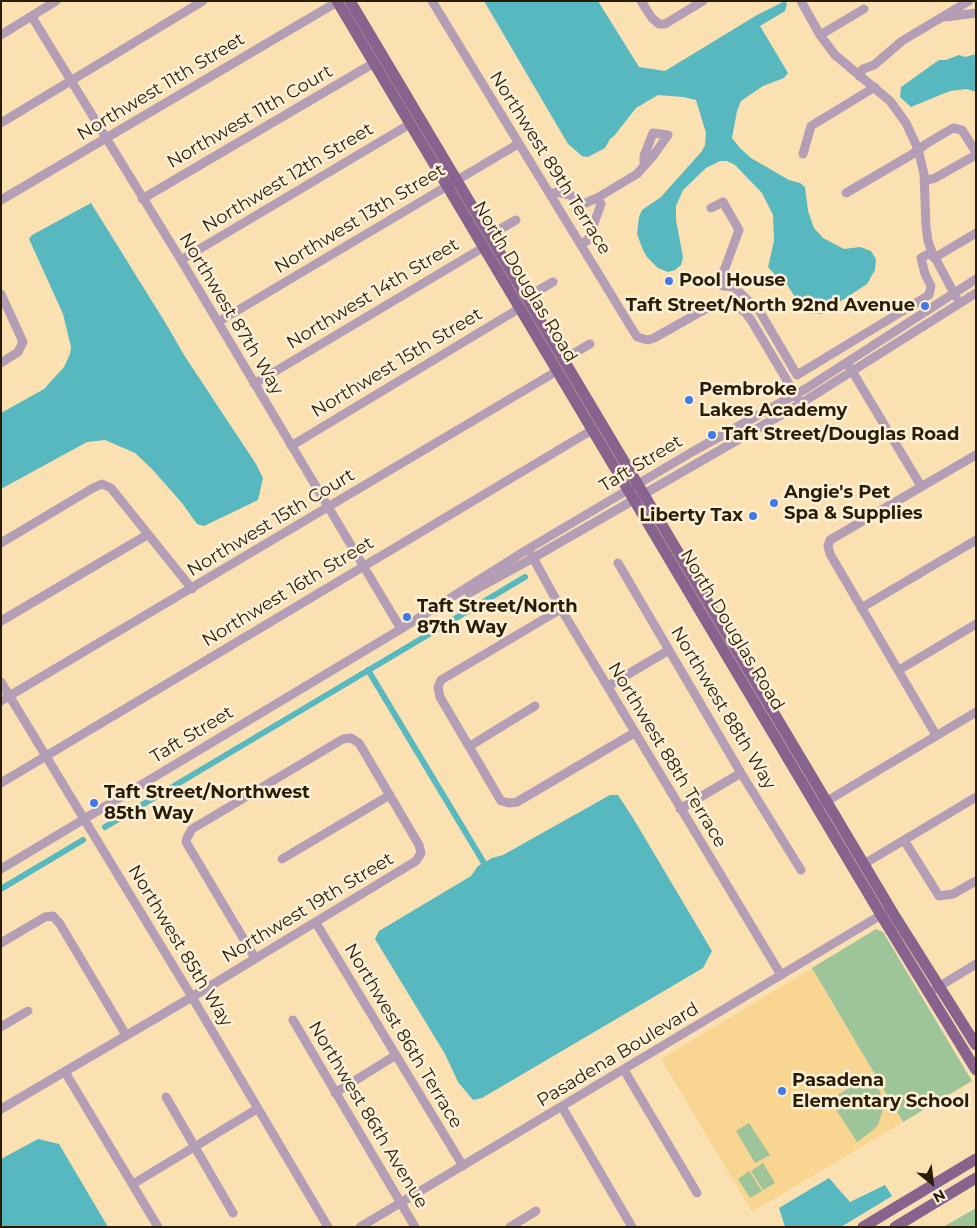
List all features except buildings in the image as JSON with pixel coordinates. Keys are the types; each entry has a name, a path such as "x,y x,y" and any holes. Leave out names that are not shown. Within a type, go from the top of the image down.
{"main road":[{"name":"North Douglas Road","path":"337,1 410,124 490,235 598,416 637,492 933,990 976,1070"},
{"name":"North Douglas Road","path":"350,1 452,182 484,247 592,430 637,492"},
{"path":"560,374 575,390 589,412 598,416"},
{"name":"North Douglas Road","path":"822,804 864,864 886,912"},
{"name":"North Douglas Road","path":"933,990 976,1044"},
{"path":"863,1227 976,1159"},
{"path":"895,1227 976,1178"}],"street":[{"path":"1,35 56,1"},
{"path":"1,123 203,1"},
{"name":"Northwest 11th Street","path":"1,200 337,1"},
{"name":"Northwest 89th Terrace","path":"432,1 634,333 642,340 648,340 706,308 723,304"},
{"path":"641,1 652,18 659,24 665,24 704,1"},
{"path":"800,1 820,35 836,55 890,101 906,123 918,149 925,181 926,226 933,255 960,303"},
{"path":"945,17 969,1"},
{"path":"820,35 864,9"},
{"path":"859,76 863,69 874,64 902,41 934,21 945,17 976,13"},
{"name":"Northwest 87th Way","path":"32,17 181,260 400,629"},
{"name":"Northwest 11th Court","path":"142,199 374,63"},
{"path":"803,154 811,126 875,88"},
{"name":"Northwest 12th Street","path":"181,260 410,124"},
{"path":"846,193 953,128 962,130 976,153 934,178 925,181"},
{"name":"Northwest 13th Street","path":"218,322 518,144"},
{"path":"551,195 556,192 570,195 583,204 597,198 637,174 644,166"},
{"path":"581,244 588,240 601,204 597,198"},
{"path":"712,208 723,202 738,230 722,276 723,304 735,306 748,316 800,404"},
{"path":"490,235 516,220"},
{"path":"723,286 734,287 760,312 797,375 929,295 931,286 924,274 921,258 933,255 976,234"},
{"name":"Northwest 14th Street","path":"254,384 484,247"},
{"path":"527,297 553,282"},
{"name":"Taft Street","path":"400,629 533,558 637,492 709,443 795,394 954,293 974,283"},
{"name":"Taft Street","path":"1,869 400,629 528,549 800,404 976,293"},
{"path":"1,294 23,342 18,352 1,363"},
{"name":"Northwest 15th Street","path":"291,446 520,308"},
{"path":"564,359 590,344"},
{"path":"847,362 921,486"},
{"name":"Northwest 15th Court","path":"5,699 327,508 560,374"},
{"name":"Northwest 16th Street","path":"1,783 592,430"},
{"path":"936,735 830,554 828,546 830,540 976,455"},
{"path":"1,543 102,484 110,488 192,589"},
{"path":"1,621 147,535"},
{"path":"862,608 976,540"},
{"name":"Northwest 88th Terrace","path":"528,549 560,609 781,975"},
{"name":"Northwest 88th Way","path":"618,563 741,773 802,870"},
{"path":"560,609 441,680 438,687 440,697 501,800 509,803 517,802 634,732"},
{"path":"899,670 976,624"},
{"path":"608,686 669,650"},
{"name":"Northwest 85th Way","path":"1,682 5,699 46,756 328,1227"},
{"path":"470,746 535,706"},
{"path":"822,804 976,712"},
{"path":"255,958 186,842 187,838 192,829 343,739 351,738 358,743 390,795 282,859"},
{"path":"680,809 741,773"},
{"name":"Northwest 19th Street","path":"1,1109 416,862 421,854 419,845 390,795"},
{"path":"864,864 976,797"},
{"path":"904,840 939,896 953,894 976,881"},
{"name":"Pasadena Boulevard","path":"360,1227 886,912"},
{"path":"1,943 45,917 53,916 60,924 126,1035"},
{"name":"Northwest 86th Terrace","path":"316,922 463,1166"},
{"path":"933,990 976,964"},
{"path":"1,1027 28,1011"},
{"name":"Northwest 86th Avenue","path":"293,1020 415,1227"},
{"path":"335,1093 396,1055"},
{"path":"624,1070 697,1193"},
{"path":"65,1072 158,1227"},
{"path":"166,1097 233,1213"},
{"path":"562,1107 632,1227"},
{"path":"133,1184 257,1109"},
{"path":"510,1227 536,1211"}],"shaded area":[{"name":"Pasadena Elementary School","path":"812,968 903,1122 752,1212 661,1059"}],"green space":[{"path":"876,929 883,932 972,1081 903,1122 812,968"},
{"path":"871,1074 880,1092 883,1109 878,1125 857,1142 832,1103 833,1098"},
{"path":"749,1123 770,1155 755,1163 736,1131"},
{"path":"763,1163 775,1183 763,1190 751,1171"},
{"path":"749,1171 762,1191 750,1198 738,1179"},
{"path":"976,1208 976,1227 943,1227"}],"water":[{"path":"484,1 598,1 639,67 665,71 757,15 785,1 787,4 785,11 760,26 788,73 784,78 763,86 741,101 737,111 732,138 751,158 805,187 808,211 814,228 823,238 844,249 860,247 871,251 876,259 875,270 867,284 821,314 805,313 786,283 778,278 768,267 774,241 773,215 762,193 735,165 727,161 720,161 706,168 683,190 676,206 676,220 683,257 681,265 675,270 668,272 658,268 647,257 637,234 639,217 642,210 661,197 702,151 705,145 706,133 696,100 658,95 636,108 610,139 605,148 588,157 582,156 568,144"},
{"path":"976,54 976,92 967,89 950,91 911,107 900,97 901,87 939,60 946,60 959,55 965,57"},
{"path":"91,203 184,355 256,464 263,478 258,500 204,526 197,524 182,503 135,453 105,440 87,442 1,489 1,413 44,389 64,367 71,347 63,314 29,239 32,235"},
{"path":"610,795 618,795 712,951 703,968 482,1098 473,1100 458,1082 445,1054 375,939 379,931 471,876 478,866 492,858 503,855"},
{"path":"38,1139 59,1144 108,1227 1,1227 1,1159"},
{"path":"829,1178 850,1202 885,1185 892,1196 841,1227 785,1227 779,1208"}],"waterway":[{"path":"105,827 525,577"},
{"path":"368,670 484,863"},
{"path":"1,889 83,840"}],"place":[{"name":"Pool House","path":"669,281"},
{"name":"Taft Street/North 92nd Avenue","path":"925,306"},
{"name":"Pembroke Lakes Academy","path":"689,400"},
{"name":"Taft Street/Douglas Road","path":"712,435"},
{"name":"Angie's Pet Spa & Supplies","path":"774,503"},
{"name":"Liberty Tax","path":"753,516"},
{"name":"Taft Street/North 87th Way","path":"407,617"},
{"name":"Taft Street/Northwest 85th Way","path":"94,803"},
{"name":"Pasadena Elementary School","path":"782,1091"}]}
